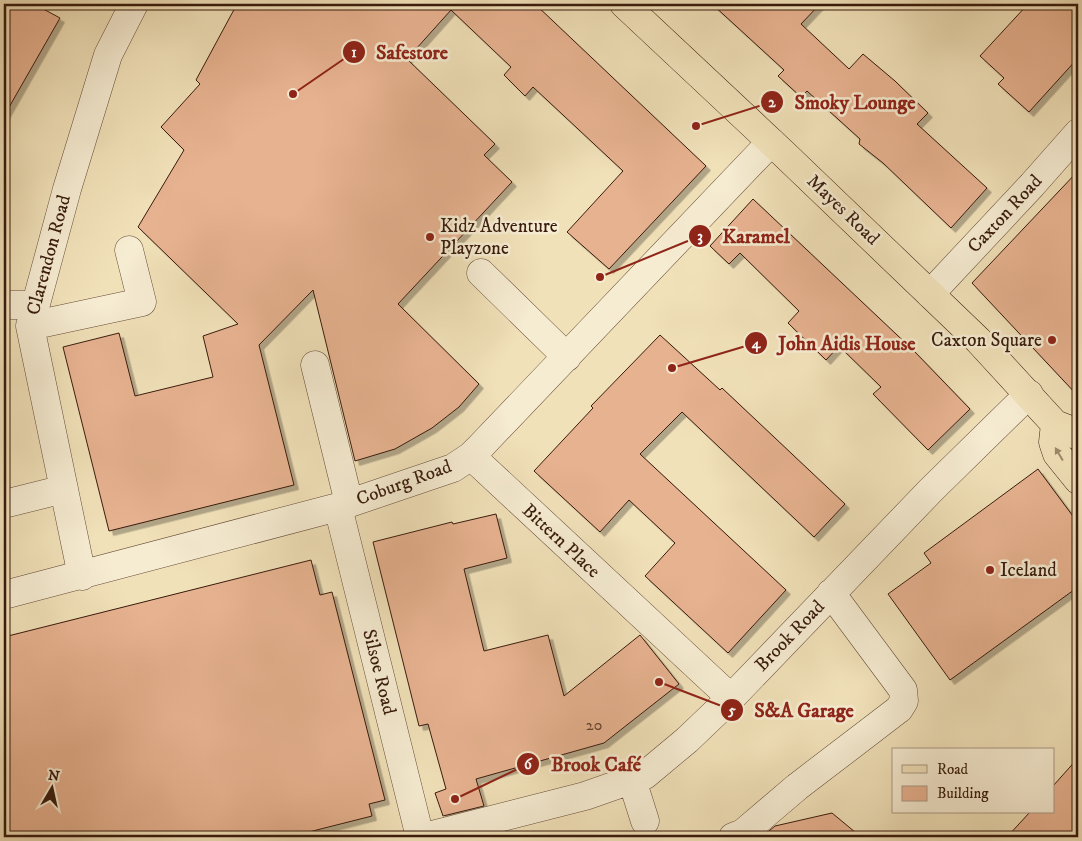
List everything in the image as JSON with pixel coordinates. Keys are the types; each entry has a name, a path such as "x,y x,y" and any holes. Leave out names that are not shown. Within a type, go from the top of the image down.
{"main road":[{"name":"Mayes Road","path":"624,4 978,340 1029,394 1067,430 1053,442 1057,454 1078,480"}],"street":[{"name":"Clarendon Road","path":"82,576 64,489 33,316 67,189 108,55 134,4"},
{"name":"Caxton Road","path":"930,294 1078,133"},
{"name":"Coburg Road","path":"4,595 82,576 344,505 453,468 471,456 771,142"},
{"path":"4,305 33,316 142,302 129,250"},
{"path":"481,273 567,357"},
{"name":"Silsoe Road","path":"315,365 344,505 422,837"},
{"name":"Brook Road","path":"422,837 585,796 645,775 687,740 731,698 931,490 1029,394"},
{"name":"Bittern Place","path":"471,456 731,698"},
{"path":"4,504 64,489"},
{"path":"733,837 743,832 797,787 899,709 904,701 903,690 831,593"},
{"path":"632,780 645,821"}],"building":[{"path":"4,4 34,4 60,18 4,116"},
{"path":"237,4 535,4 706,166 609,269 567,232 623,171 533,87 525,96 504,75 511,67 451,10 407,59 495,144 484,155 512,182 398,304 479,384 459,407 432,428 395,449 355,461 313,290 259,345 294,485 109,531 63,347 119,333 135,396 213,377 203,336 238,324 138,227 184,150 161,127 200,84 196,80"},
{"path":"712,4 820,4 801,24 849,69 863,54 895,81 928,113 917,124 987,188 951,228 883,163 859,144 860,139 807,91 801,97 778,76 784,70"},
{"path":"1028,4 1078,4 1078,58 1029,112 998,84 1004,78 980,56"},
{"name":"Caxton Square","path":"1078,171 1078,396 972,283"},
{"path":"753,199 914,351 970,409 928,450 873,394 881,387 839,346 826,360 788,323 799,311 740,253 729,264 710,246"},
{"path":"660,335 720,390 722,388 845,504 814,537 682,412 640,454 786,590 728,653 645,576 675,543 629,500 600,532 534,471 593,408 591,406"},
{"name":"Iceland","path":"1038,469 1078,523 1078,587 950,680 888,594 931,563 924,553"},
{"path":"496,514 507,558 464,569 484,651 548,635 564,696 640,635 679,684 604,743 476,779 484,806 443,816 435,793 446,789 428,724 419,726 373,542 452,522 453,524"},
{"path":"311,560 320,595 332,592 385,800 369,804 372,816 289,837 4,837 4,637"},
{"path":"1078,758 1078,837 1007,837 1028,814 1054,814 1054,785"},
{"path":"832,813 861,837 770,837 769,831 775,826"}],"place":[{"name":"Safestore","path":"293,94"},
{"name":"Smoky Lounge","path":"696,126"},
{"name":"Kidz Adventure Playzone","path":"430,237"},
{"name":"Karamel","path":"600,277"},
{"name":"Caxton Square","path":"1052,340"},
{"name":"John Aidis House","path":"672,368"},
{"name":"Iceland","path":"990,570"},
{"name":"S&A Garage","path":"659,682"},
{"name":"Brook Café","path":"455,799"}]}
